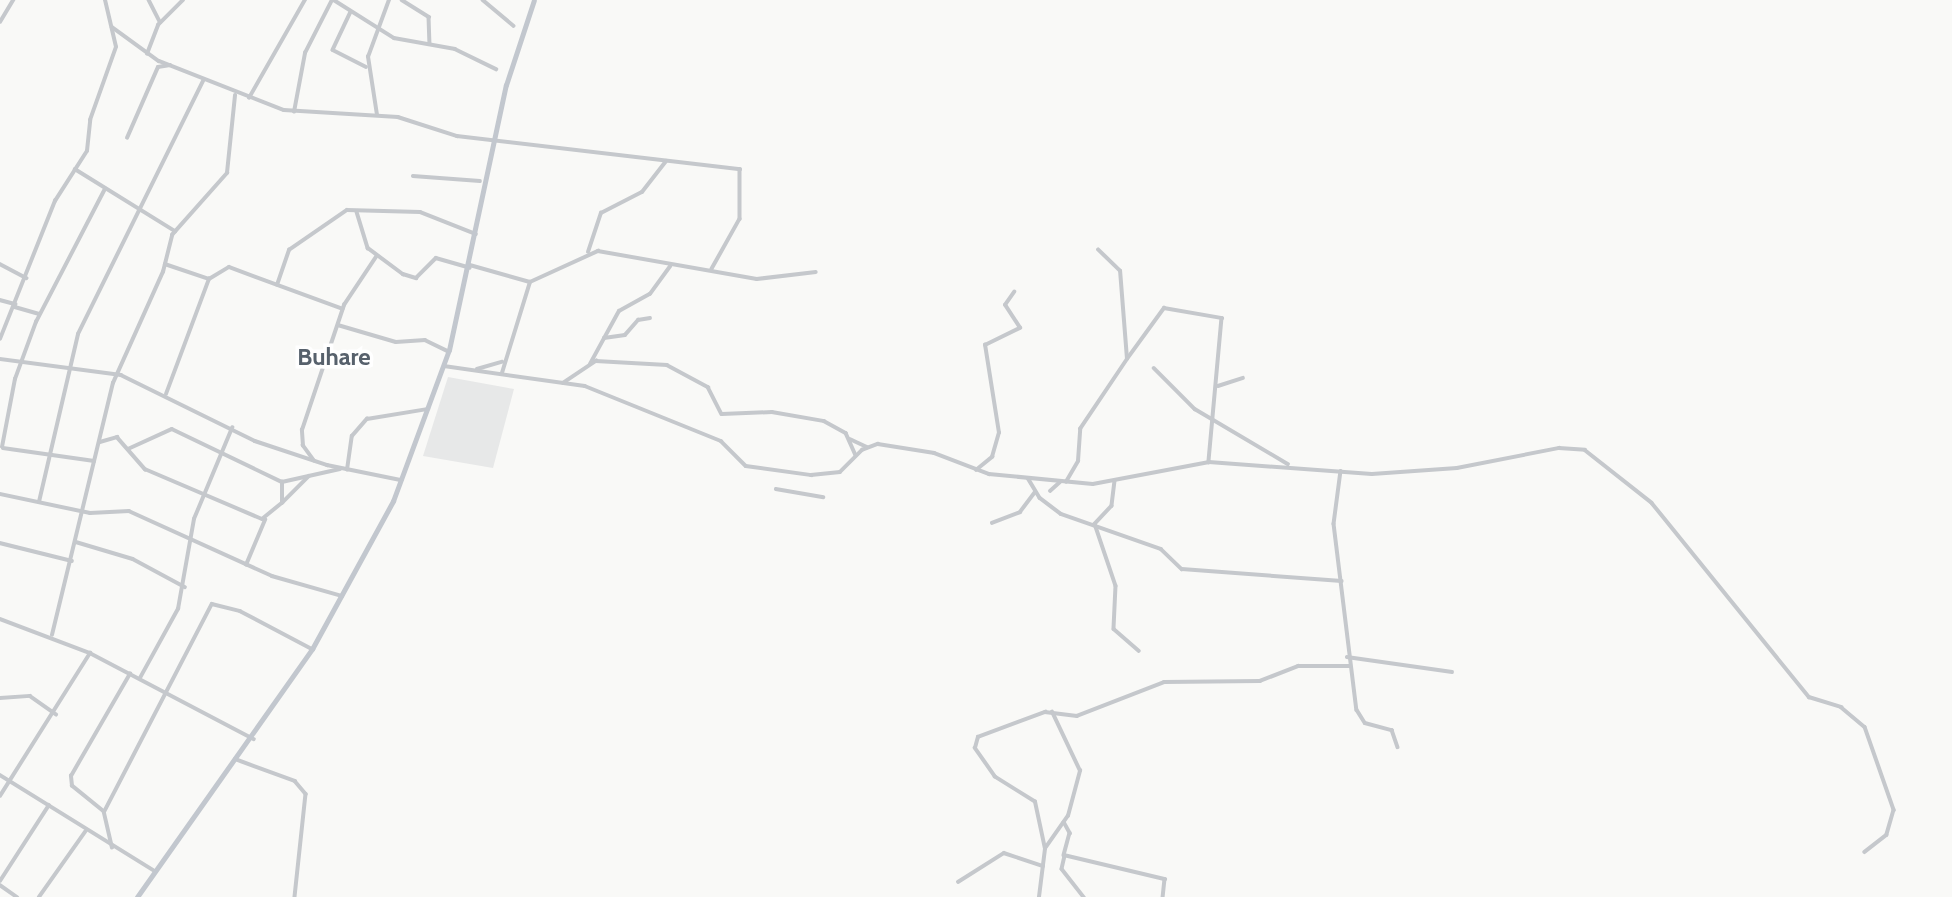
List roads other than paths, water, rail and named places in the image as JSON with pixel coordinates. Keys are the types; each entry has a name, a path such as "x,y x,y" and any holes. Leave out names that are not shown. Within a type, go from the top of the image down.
{"main road":[{"path":"137,897 233,758 254,739 312,649 401,480 444,366 470,266 493,138 534,0"}],"street":[{"path":"0,22 13,0"},
{"path":"0,339 55,201 87,151 90,120 116,47 105,0"},
{"path":"149,0 160,22"},
{"path":"147,54 160,22 183,0"},
{"path":"249,99 305,0"},
{"path":"294,111 305,52 333,0 377,28 430,43 496,69"},
{"path":"377,116 367,67 377,28 389,0"},
{"path":"402,0 429,17 430,43"},
{"path":"483,0 514,26"},
{"path":"351,12 333,50 367,67"},
{"path":"112,27 147,54 175,65 203,81 249,99 294,111 377,116 446,134 741,171 740,219 712,269"},
{"path":"127,138 158,67 175,65"},
{"path":"38,502 69,364 139,210 203,81"},
{"path":"52,635 117,374 165,264 175,231 228,173 235,94"},
{"path":"588,252 601,213 642,192 666,161"},
{"path":"75,169 175,231"},
{"path":"413,176 480,181"},
{"path":"94,461 1,447 39,314 105,189"},
{"path":"356,212 357,228 376,257 413,278 436,258 530,282 588,252 626,260 653,257 670,267 712,269 769,279 816,272"},
{"path":"277,285 289,250 339,213 420,212 476,234"},
{"path":"1098,250 1120,271 1127,359"},
{"path":"316,462 301,435 343,309 376,257"},
{"path":"0,264 26,278"},
{"path":"165,264 209,279"},
{"path":"166,394 209,279 229,267 343,309"},
{"path":"563,383 590,364 619,311 650,294 670,267"},
{"path":"502,374 530,282"},
{"path":"976,471 992,457 999,433 985,345 1020,328 1005,305 1014,292"},
{"path":"0,300 39,314"},
{"path":"1066,482 1078,461 1080,429 1164,308 1218,314 1225,326 1209,462"},
{"path":"602,338 625,335 638,320 650,318"},
{"path":"338,324 396,342 425,340 448,351"},
{"path":"0,359 69,364 117,374 166,394 232,428 316,462 401,480"},
{"path":"472,370 502,362"},
{"path":"590,364 667,365 708,387 727,416 801,416 836,426 850,439 867,447 926,452 976,471 1060,482 1115,480 1209,462 1341,470 1445,469 1559,448 1584,450 1607,463 1652,503 1809,698 1841,707 1865,727 1894,810 1887,835 1865,852"},
{"path":"444,366 563,383 721,441 753,468 831,476 867,447"},
{"path":"1154,368 1214,422 1290,466"},
{"path":"1216,387 1243,378"},
{"path":"347,470 352,436 367,419 428,409"},
{"path":"140,678 185,587 192,540 205,496 232,428"},
{"path":"128,449 172,429 282,482 340,469"},
{"path":"98,444 113,436 145,469 265,520"},
{"path":"850,439 856,455"},
{"path":"1341,470 1334,524 1342,581 1346,657 1359,715 1392,730 1398,747"},
{"path":"246,565 265,520 309,476"},
{"path":"1028,478 1035,492 1061,514 1161,549 1187,571 1342,581"},
{"path":"1095,524 1112,506 1115,480"},
{"path":"282,482 282,503"},
{"path":"1050,491 1060,482"},
{"path":"776,489 823,497"},
{"path":"992,523 1020,512 1035,492"},
{"path":"0,494 82,511 129,511 246,565 342,596"},
{"path":"1095,524 1116,586 1114,629 1139,652"},
{"path":"76,542 133,559 185,587"},
{"path":"0,545 72,561"},
{"path":"104,812 215,603 312,649"},
{"path":"0,619 52,635 254,739"},
{"path":"0,796 55,714 90,653"},
{"path":"1346,657 1452,671"},
{"path":"1039,897 1045,849 1031,794 998,779 973,743 1052,712 1077,716 1164,682 1261,681 1298,666 1350,666"},
{"path":"113,848 104,812 72,786 71,776 130,674"},
{"path":"0,698 30,696 55,714"},
{"path":"1045,849 1064,822 1080,771 1052,712"},
{"path":"233,758 295,781 306,794 295,897"},
{"path":"0,775 85,832 155,871"},
{"path":"17,897 0,883 49,806"},
{"path":"1064,822 1070,833 1062,869 1084,897"},
{"path":"39,897 85,832"},
{"path":"958,882 1003,853 1043,866"},
{"path":"1065,856 1165,878 1163,897"}],"district":[{"name":"Buhare","path":"334,357"}]}
